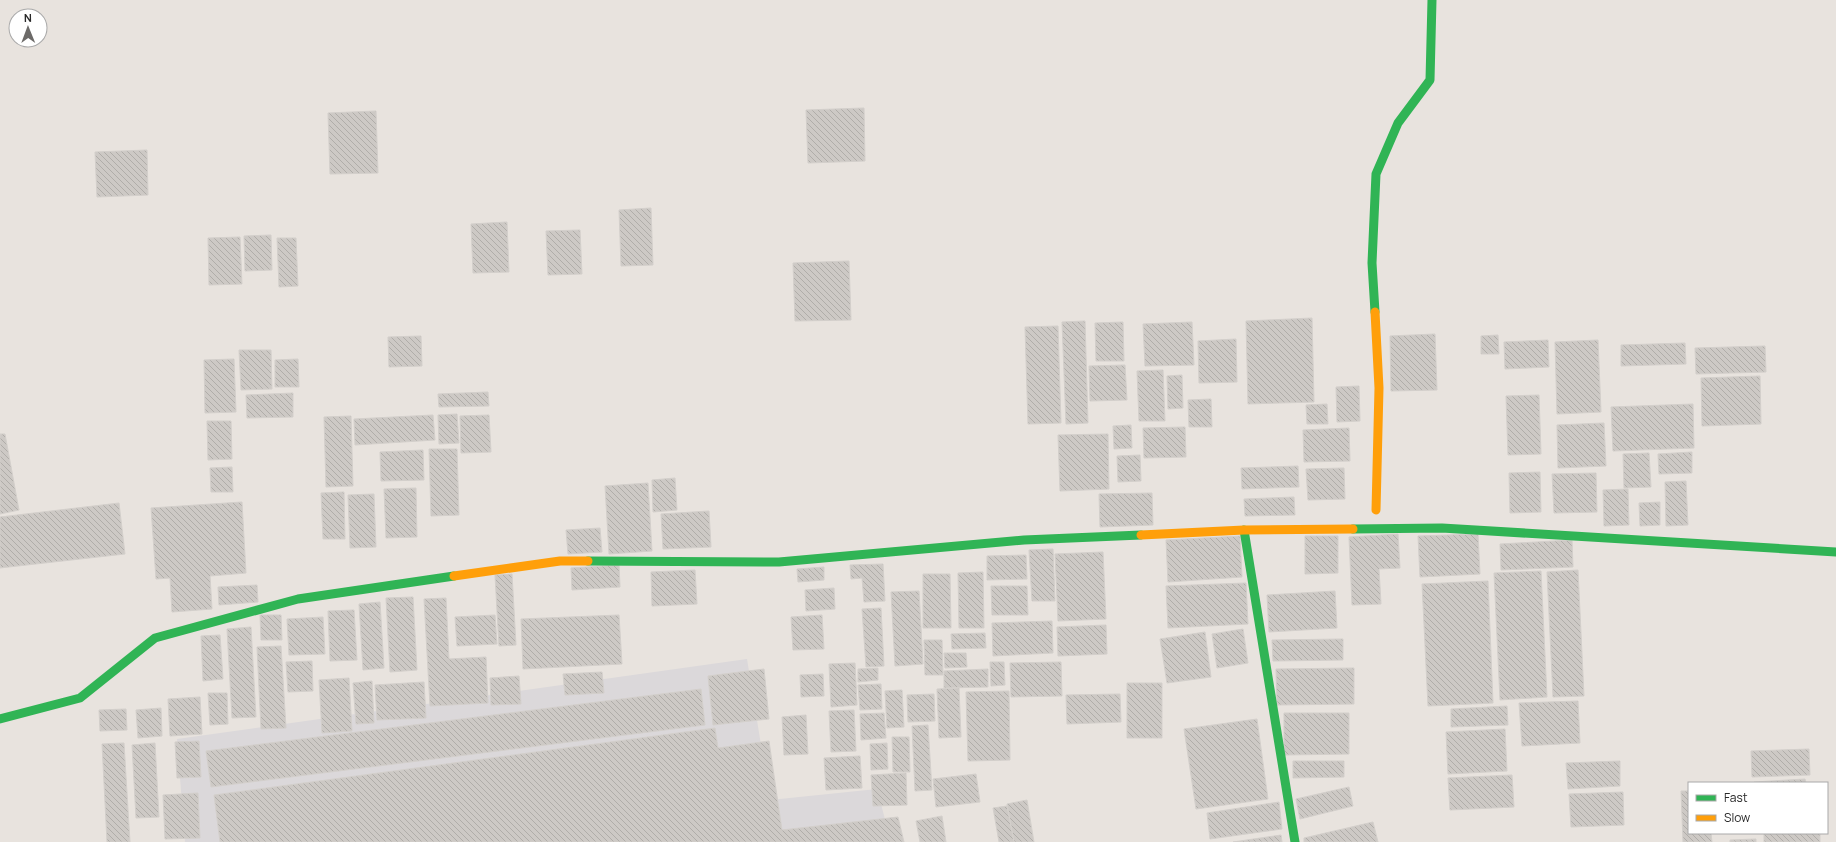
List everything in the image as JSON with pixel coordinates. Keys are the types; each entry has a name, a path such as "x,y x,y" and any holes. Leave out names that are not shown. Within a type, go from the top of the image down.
{"street":[{"path":"1376,510 1379,388 1372,263 1376,174 1398,123 1430,80 1433,16 1432,0"},
{"path":"0,719 80,698 155,638 298,599 560,561 779,562 1024,540 1244,530 1442,528 1836,552"},
{"path":"1244,530 1295,842"}],"shaded area":[{"path":"747,659 770,800 877,789 891,842 185,842 177,739"}],"building":[{"path":"864,108 865,161 808,163 806,110"},
{"path":"376,111 378,173 330,174 328,113"},
{"path":"147,150 148,195 97,197 95,152"},
{"path":"651,208 653,265 621,266 619,210"},
{"path":"507,222 509,272 473,273 471,224"},
{"path":"580,230 582,274 548,275 546,231"},
{"path":"271,235 272,270 245,271 244,236"},
{"path":"240,237 242,284 209,285 208,238"},
{"path":"277,238 296,238 298,286 279,287"},
{"path":"849,261 851,320 795,321 793,263"},
{"path":"1312,318 1314,402 1248,404 1246,321"},
{"path":"1085,321 1088,423 1066,424 1062,322"},
{"path":"1123,322 1124,361 1096,361 1095,323"},
{"path":"1192,322 1194,365 1145,366 1143,324"},
{"path":"1058,326 1061,423 1028,424 1025,327"},
{"path":"1435,334 1437,390 1391,391 1390,336"},
{"path":"1498,335 1499,354 1481,354 1481,336"},
{"path":"421,336 422,366 389,367 388,337"},
{"path":"1236,339 1237,382 1199,383 1198,341"},
{"path":"1548,340 1549,367 1505,369 1504,342"},
{"path":"1598,340 1601,412 1557,414 1555,342"},
{"path":"1685,343 1686,364 1621,366 1621,345"},
{"path":"1765,346 1766,372 1696,374 1695,348"},
{"path":"239,350 271,350 272,389 241,390"},
{"path":"234,359 236,412 205,413 204,360"},
{"path":"298,359 299,387 275,387 275,360"},
{"path":"1125,365 1127,400 1090,401 1089,366"},
{"path":"1163,370 1165,421 1139,421 1137,371"},
{"path":"1182,375 1183,408 1168,409 1167,376"},
{"path":"1760,376 1761,424 1702,426 1701,378"},
{"path":"1359,386 1360,421 1337,422 1336,387"},
{"path":"488,392 489,406 439,407 438,394"},
{"path":"293,393 293,417 247,418 246,395"},
{"path":"1539,395 1541,454 1508,455 1506,396"},
{"path":"1211,399 1212,427 1189,427 1188,400"},
{"path":"1327,404 1328,424 1307,424 1306,405"},
{"path":"1693,404 1694,448 1613,451 1611,407"},
{"path":"457,414 459,443 439,444 438,415"},
{"path":"433,415 435,440 355,445 354,419"},
{"path":"489,415 491,452 461,453 460,416"},
{"path":"351,416 353,486 326,487 324,417"},
{"path":"207,421 231,421 232,459 208,460"},
{"path":"1604,423 1606,466 1558,468 1557,425"},
{"path":"1131,425 1132,448 1114,449 1113,426"},
{"path":"1185,427 1186,457 1144,458 1143,428"},
{"path":"1349,428 1350,461 1304,462 1303,430"},
{"path":"0,434 5,434 19,510 0,514"},
{"path":"1108,434 1109,489 1060,491 1058,435"},
{"path":"429,449 457,449 459,515 431,516"},
{"path":"423,450 424,480 381,481 380,452"},
{"path":"1692,452 1692,473 1659,474 1658,454"},
{"path":"1649,453 1651,487 1624,488 1623,454"},
{"path":"1140,455 1141,481 1118,482 1117,456"},
{"path":"1298,466 1299,487 1242,489 1241,468"},
{"path":"232,467 233,492 211,492 210,468"},
{"path":"1344,468 1345,499 1308,500 1306,469"},
{"path":"1540,472 1541,512 1510,513 1509,473"},
{"path":"1596,473 1597,512 1554,513 1552,474"},
{"path":"675,478 677,510 653,512 652,480"},
{"path":"1686,481 1688,525 1666,526 1665,482"},
{"path":"648,483 652,551 609,554 605,486"},
{"path":"416,488 417,537 386,538 384,489"},
{"path":"1628,489 1629,525 1604,526 1603,490"},
{"path":"344,492 345,539 323,539 321,493"},
{"path":"1152,493 1153,525 1100,527 1099,494"},
{"path":"374,494 376,547 350,548 348,495"},
{"path":"1294,497 1295,515 1245,516 1244,499"},
{"path":"242,502 246,573 210,576 212,609 172,612 170,578 156,579 151,508"},
{"path":"1660,502 1660,525 1640,526 1639,503"},
{"path":"119,503 125,554 0,568 0,517"},
{"path":"709,511 711,547 663,549 661,514"},
{"path":"600,528 602,552 568,554 566,530"},
{"path":"1398,534 1400,568 1379,569 1381,604 1352,605 1349,537"},
{"path":"1478,534 1480,574 1420,577 1418,536"},
{"path":"1240,536 1242,577 1168,582 1166,540"},
{"path":"1305,536 1338,536 1338,573 1305,574"},
{"path":"1572,540 1573,567 1501,570 1500,544"},
{"path":"1053,549 1055,601 1032,601 1029,550"},
{"path":"1103,552 1106,619 1058,621 1055,554"},
{"path":"1026,555 1027,579 987,580 987,556"},
{"path":"883,564 885,601 864,602 862,578 851,579 850,565"},
{"path":"619,565 620,587 572,590 571,568"},
{"path":"824,567 824,580 798,582 797,569"},
{"path":"695,570 697,604 652,606 651,572"},
{"path":"1578,570 1584,696 1553,697 1547,572"},
{"path":"1541,571 1547,697 1500,700 1494,573"},
{"path":"983,572 984,628 959,628 958,573"},
{"path":"512,574 516,645 499,646 495,575"},
{"path":"923,574 950,574 951,628 923,628"},
{"path":"1488,581 1493,703 1428,706 1422,584"},
{"path":"1246,583 1248,624 1168,628 1166,586"},
{"path":"257,585 258,602 219,605 218,587"},
{"path":"991,586 1027,586 1028,615 992,615"},
{"path":"834,588 835,609 806,611 805,590"},
{"path":"919,591 923,664 895,666 891,592"},
{"path":"1335,591 1337,628 1269,632 1267,595"},
{"path":"413,597 417,670 390,672 386,598"},
{"path":"446,598 449,659 486,657 488,703 430,706 424,599"},
{"path":"380,602 384,668 363,670 359,604"},
{"path":"881,608 884,666 866,667 862,609"},
{"path":"354,610 357,660 330,661 328,611"},
{"path":"260,615 281,615 282,640 261,640"},
{"path":"495,615 497,644 457,646 455,617"},
{"path":"619,615 622,664 523,669 521,619"},
{"path":"822,615 824,649 793,650 791,617"},
{"path":"323,617 325,654 289,655 287,619"},
{"path":"1052,621 1053,653 993,656 992,623"},
{"path":"1106,625 1107,654 1058,656 1057,627"},
{"path":"251,627 256,717 232,718 227,629"},
{"path":"1243,629 1248,663 1217,668 1212,634"},
{"path":"1205,632 1211,677 1167,683 1160,639"},
{"path":"985,633 986,648 952,649 951,634"},
{"path":"220,635 223,679 203,681 201,636"},
{"path":"1343,639 1343,660 1273,661 1272,640"},
{"path":"924,640 942,640 943,675 925,675"},
{"path":"281,646 286,728 261,729 257,647"},
{"path":"944,653 966,653 967,667 945,668"},
{"path":"312,661 313,691 288,692 286,662"},
{"path":"990,662 1004,662 1005,685 991,686"},
{"path":"1061,662 1062,696 1011,697 1010,663"},
{"path":"855,663 857,705 831,707 829,664"},
{"path":"878,668 878,680 858,682 858,669"},
{"path":"1354,668 1354,704 1277,705 1276,669"},
{"path":"764,669 769,719 713,725 708,676"},
{"path":"988,669 988,687 944,688 944,671"},
{"path":"602,672 604,693 565,695 563,674"},
{"path":"823,674 824,696 801,697 800,675"},
{"path":"519,676 521,704 491,705 490,678"},
{"path":"349,678 352,731 322,733 319,680"},
{"path":"372,681 374,723 356,724 353,683"},
{"path":"424,682 426,718 377,720 375,685"},
{"path":"1127,683 1162,683 1162,738 1127,738"},
{"path":"881,684 882,709 860,710 858,685"},
{"path":"959,688 961,737 939,738 937,689"},
{"path":"701,689 705,725 211,787 206,751"},
{"path":"902,690 904,727 887,728 885,691"},
{"path":"1009,691 1010,760 968,761 966,692"},
{"path":"208,693 227,693 228,724 210,725"},
{"path":"934,694 935,721 908,722 907,695"},
{"path":"1120,694 1121,722 1067,724 1066,695"},
{"path":"200,697 202,734 170,736 168,699"},
{"path":"1578,701 1580,743 1522,746 1519,703"},
{"path":"1507,706 1508,725 1451,727 1451,709"},
{"path":"161,708 162,736 138,738 136,710"},
{"path":"126,709 127,730 100,731 99,710"},
{"path":"854,710 856,751 831,752 829,711"},
{"path":"884,713 886,738 861,740 860,714"},
{"path":"1284,713 1349,713 1349,754 1284,755"},
{"path":"806,715 808,754 784,755 782,717"},
{"path":"1257,719 1268,799 1196,809 1184,729"},
{"path":"928,725 932,790 915,791 912,726"},
{"path":"715,728 718,748 769,741 782,830 898,817 904,842 220,842 214,795"},
{"path":"1505,729 1507,771 1448,774 1446,732"},
{"path":"892,737 909,737 910,772 893,772"},
{"path":"199,741 201,777 177,778 175,742"},
{"path":"124,743 130,842 107,842 102,744"},
{"path":"155,743 159,817 136,818 132,745"},
{"path":"887,743 888,769 871,770 870,744"},
{"path":"1809,749 1810,775 1752,777 1751,751"},
{"path":"860,756 862,788 826,790 824,758"},
{"path":"1293,761 1344,761 1344,777 1293,778"},
{"path":"1620,761 1620,786 1568,789 1566,763"},
{"path":"906,773 907,805 873,806 871,775"},
{"path":"976,774 980,802 936,807 933,779"},
{"path":"1512,775 1514,807 1450,810 1448,778"},
{"path":"1805,779 1806,782 1754,782"},
{"path":"1349,787 1353,806 1300,819 1296,799"},
{"path":"1681,791 1688,791 1688,834 1711,834 1712,842 1683,842"},
{"path":"1623,792 1624,825 1571,827 1569,794"},
{"path":"198,793 200,838 165,839 163,795"},
{"path":"1027,800 1034,842 1014,842 1007,804"},
{"path":"1279,802 1282,829 1210,839 1207,813"},
{"path":"1007,806 1014,842 999,842 993,808"},
{"path":"942,816 946,842 920,842 916,821"},
{"path":"1373,822 1378,842 1304,842 1304,838"},
{"path":"1764,834 1820,834 1820,842 1764,842"},
{"path":"1281,835 1282,842 1233,842"},
{"path":"1756,839 1756,842 1730,842 1730,840"}],"traffic: fast":[{"path":"1375,312 1372,263 1376,174 1398,123 1430,80 1432,0"},
{"path":"1353,529 1442,528 1836,552"},
{"path":"1244,530 1295,842"},
{"path":"588,561 779,562 1024,540 1141,535"},
{"path":"0,719 80,698 155,638 298,599 454,576"}],"traffic: slow":[{"path":"1375,312 1379,388 1376,510"},
{"path":"1141,535 1244,530 1353,529"},
{"path":"454,576 560,561 588,561"}]}
